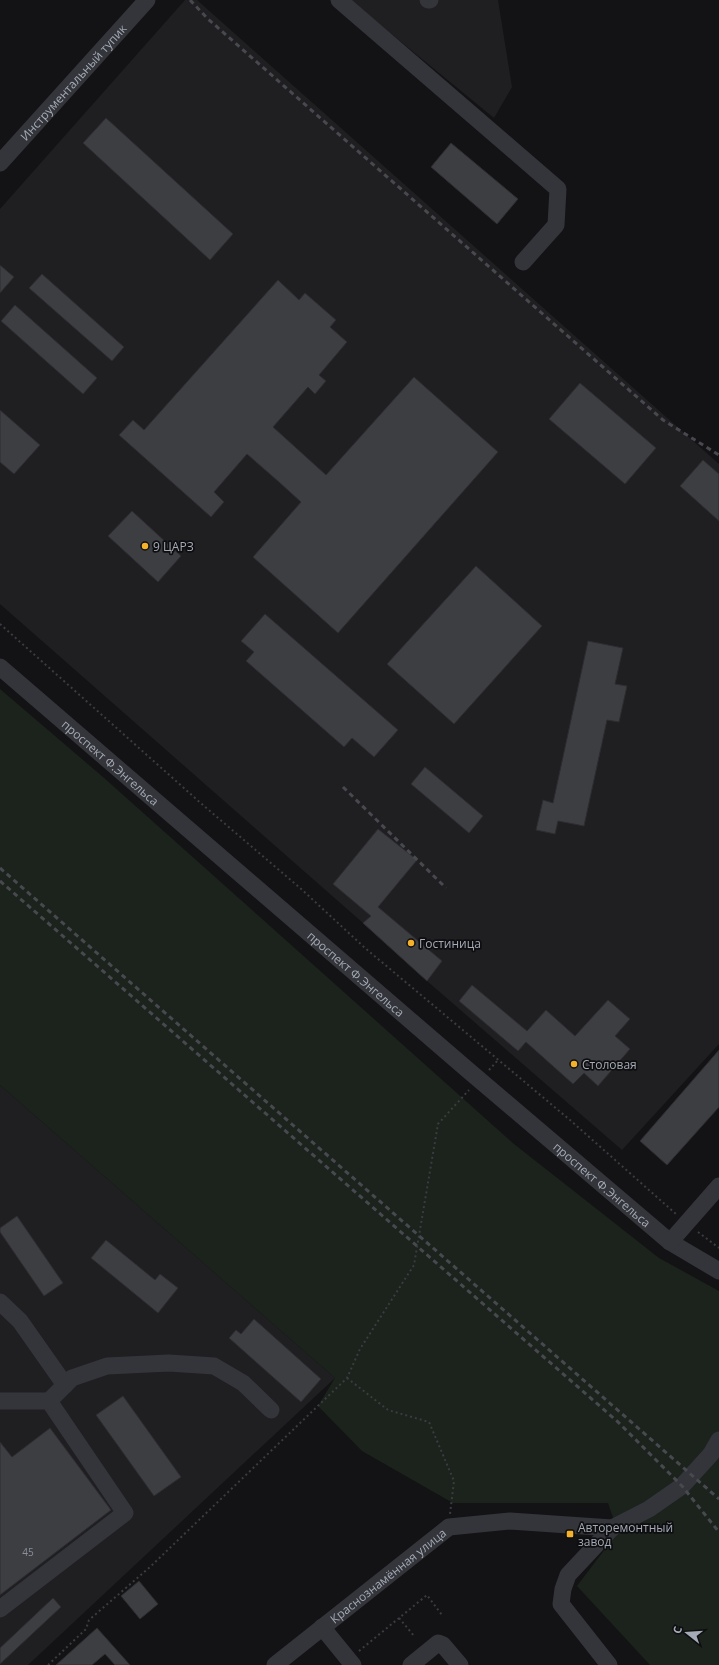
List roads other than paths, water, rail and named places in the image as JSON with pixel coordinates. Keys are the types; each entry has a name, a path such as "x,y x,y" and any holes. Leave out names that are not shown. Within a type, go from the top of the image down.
{"street":[{"name":"Инструментальный тупик","path":"0,164 147,0"},
{"path":"339,0 558,189 556,225 523,262"},
{"name":"проспект Ф.Энгельса","path":"0,668 670,1242 719,1271"},
{"path":"670,1242 719,1186"},
{"path":"0,1302 20,1321 66,1385"},
{"path":"3,1398 49,1401 72,1378 106,1366 169,1362 214,1366 244,1383 271,1410"},
{"path":"0,1609 125,1513 49,1401"},
{"path":"610,1665 561,1604 562,1589 568,1575 612,1528 648,1509 682,1486 711,1454 719,1440"},
{"name":"Краснознамённая улица","path":"275,1665 449,1527 510,1521 612,1528"},
{"path":"322,1627 351,1662"},
{"path":"410,1665 438,1643 443,1645 460,1665"}],"railway":[{"path":"190,0 208,19 663,420 719,455"},
{"path":"343,787 446,888"},
{"path":"0,868 719,1499"},
{"path":"0,881 618,1422 682,1486 719,1532"}],"place":[{"name":"9 ЦАРЗ","path":"145,546"},
{"name":"Гостиница","path":"411,943"},
{"name":"Столовая","path":"574,1064"},
{"name":"Авторемонтный завод","path":"570,1534"}]}
